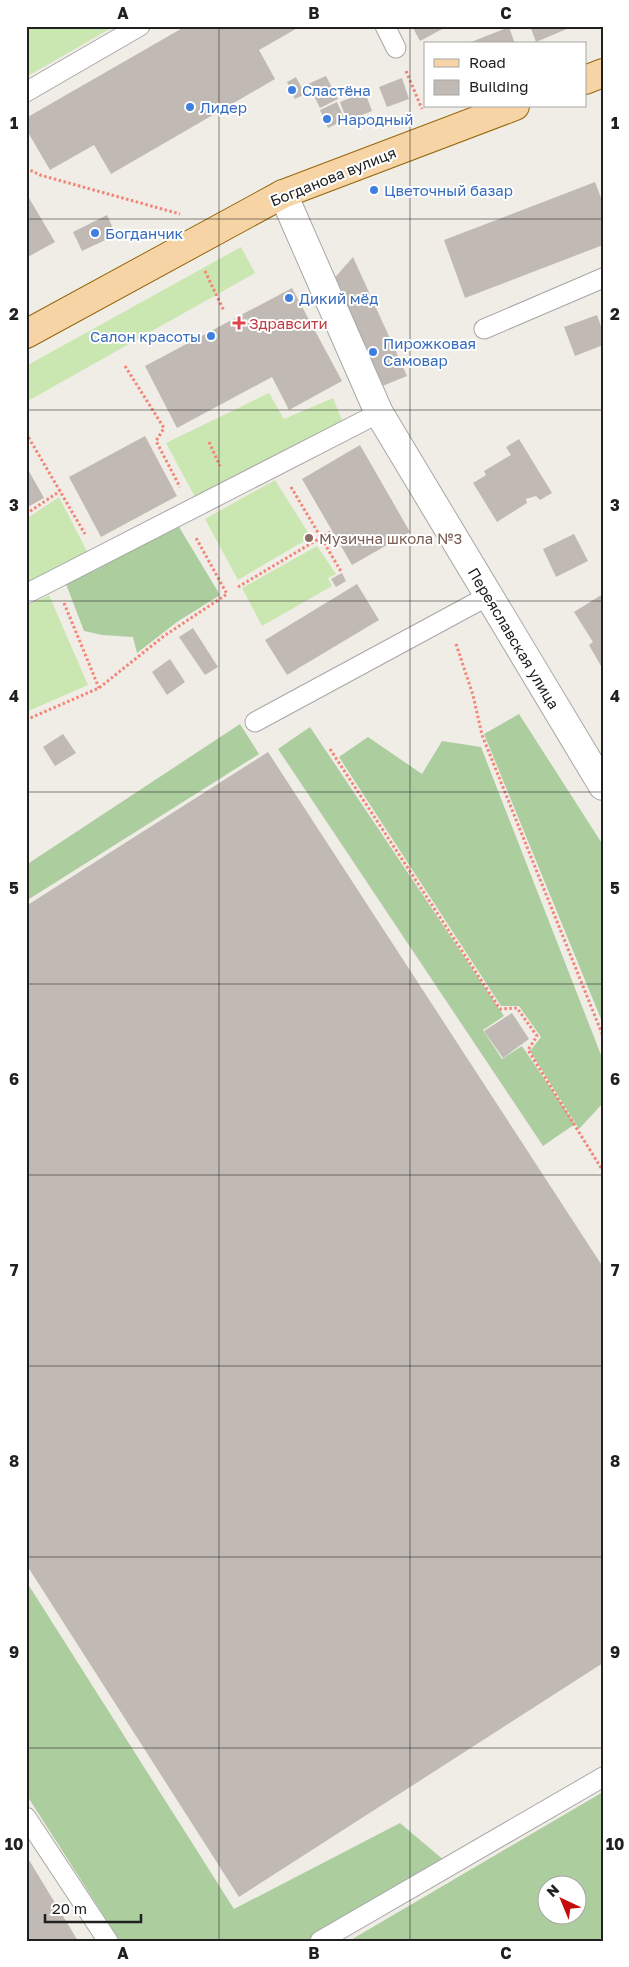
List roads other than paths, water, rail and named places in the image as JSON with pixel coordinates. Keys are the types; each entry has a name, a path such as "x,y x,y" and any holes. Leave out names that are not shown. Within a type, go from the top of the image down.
{"main road":[{"name":"Богданова вулиця","path":"26,334 283,194 510,108"}],"street":[{"name":"Переяславская улица","path":"283,194 379,413 603,786"}],"lane":[{"path":"26,92 140,26"},
{"path":"385,26 396,48"},
{"path":"484,329 603,278"},
{"path":"26,594 379,413"},
{"path":"255,722 488,596"},
{"path":"320,1941 603,1777"},
{"path":"26,1817 108,1941"}],"place":[{"name":"Сластёна","path":"292,90"},
{"name":"Лидер","path":"190,107"},
{"name":"Народный","path":"327,119"},
{"name":"Цветочный базар","path":"374,190"},
{"name":"Богданчик","path":"95,233"},
{"name":"Дикий мёд","path":"289,298"},
{"name":"Здравсити","path":"239,323"},
{"name":"Салон красоты","path":"211,336"},
{"name":"Пирожковая Самовар","path":"373,352"},
{"name":"Музична школа №3","path":"309,538"}]}
